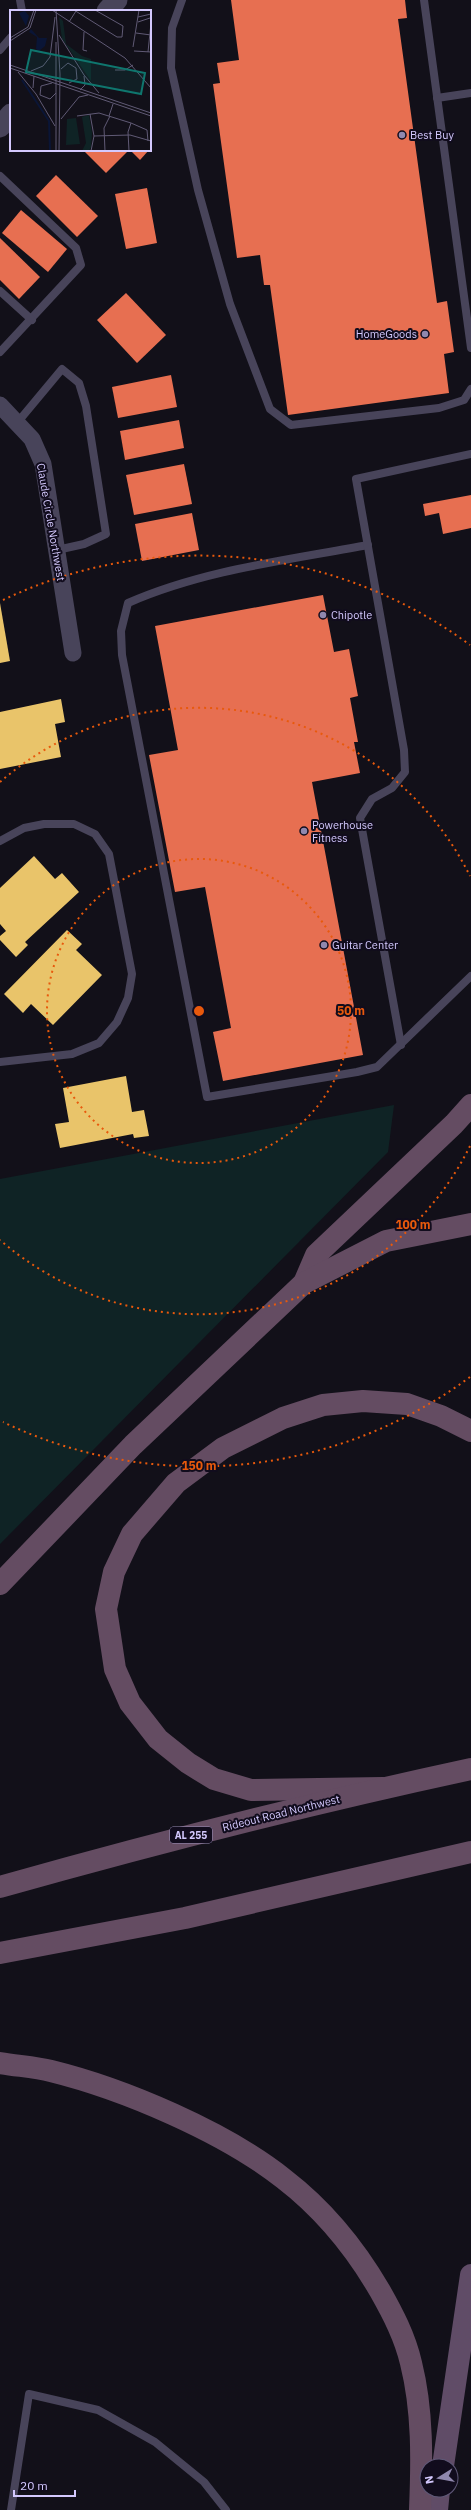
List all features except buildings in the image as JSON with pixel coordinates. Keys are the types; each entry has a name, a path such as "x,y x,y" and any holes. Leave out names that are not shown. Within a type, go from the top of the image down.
{"highway":[{"path":"304,1283 316,1254 454,1124 471,1105"},
{"path":"0,1584 133,1446 304,1283 386,1241 471,1224"},
{"path":"383,1788 251,1790 214,1779 188,1763 158,1739 130,1703 114,1669 106,1609 114,1572 132,1534 176,1483 223,1448 282,1418 323,1405 363,1401 407,1404 441,1416 471,1431"},
{"name":"Rideout Road Northwest","path":"0,1887 144,1847 383,1788 471,1769"},
{"path":"0,1954 185,1918 403,1866 471,1852"},
{"path":"0,2063 51,2071 149,2103 235,2146 284,2179 333,2226 365,2264 398,2322 411,2363 421,2421 420,2510"},
{"path":"443,2458 471,2275"},
{"path":"437,2510 438,2498"}],"street":[{"path":"107,10 117,0"},
{"path":"0,127 10,115"},
{"name":"Claude Circle Northwest","path":"0,405 32,438 43,464 73,653"}],"lane":[{"path":"20,0 22,10"},
{"path":"182,0 172,28 171,68 198,190 230,304 270,409 291,425 439,408 464,400 471,389"},
{"path":"424,0 471,348"},
{"path":"0,50 10,38"},
{"path":"437,98 471,93"},
{"path":"0,176 76,248 81,264 32,320 0,352"},
{"path":"0,291 32,320"},
{"path":"17,423 62,369 79,383 86,406 106,534 84,544 57,550"},
{"path":"401,1044 360,818 372,799 392,788 405,772 404,750 356,479 471,454"},
{"path":"368,545 262,565 163,588 128,603 121,631 122,655 207,1097 357,1072 377,1067 471,976"},
{"path":"0,841 24,828 44,824 74,824 96,834 109,854 132,974 128,998 117,1022 99,1043 72,1054 0,1062"},
{"path":"11,2510 29,2394 98,2410 155,2442 204,2482 226,2510"}],"green space":[{"path":"394,1105 388,1152 0,1544 0,1179"}],"place":[{"name":"Best Buy","path":"402,135"},
{"name":"HomeGoods","path":"425,334"},
{"name":"Chipotle","path":"323,615"},
{"name":"Powerhouse Fitness","path":"304,831"},
{"name":"Guitar Center","path":"324,945"}]}
